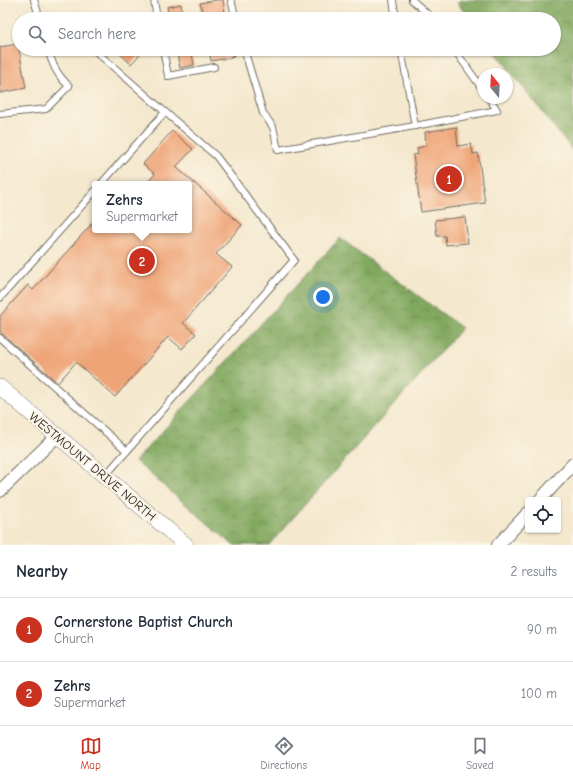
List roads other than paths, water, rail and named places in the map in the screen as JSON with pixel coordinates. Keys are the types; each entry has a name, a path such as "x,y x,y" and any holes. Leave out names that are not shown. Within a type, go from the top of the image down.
{"street":[{"name":"WESTMOUNT DRIVE NORTH","path":"0,387 186,545"},
{"path":"0,491 57,436"},
{"path":"543,497 573,464"},
{"path":"498,545 525,516"}],"lane":[{"path":"34,0 38,12"},
{"path":"154,0 156,12"},
{"path":"231,0 234,12"},
{"path":"393,0 395,12"},
{"path":"412,0 425,12"},
{"path":"0,114 46,108 69,86 53,67 50,56"},
{"path":"101,56 216,156 294,260 105,476"},
{"path":"164,56 168,76 214,67"},
{"path":"246,56 263,113 273,127 278,150 497,110 493,104"},
{"path":"403,56 415,126"},
{"path":"459,56 477,82"},
{"path":"104,181 165,112"},
{"path":"0,298 92,194"},
{"path":"0,338 127,451"}],"place":[{"name":"Cornerstone Baptist Church","path":"449,179"},
{"name":"Zehrs","path":"142,261"}]}
